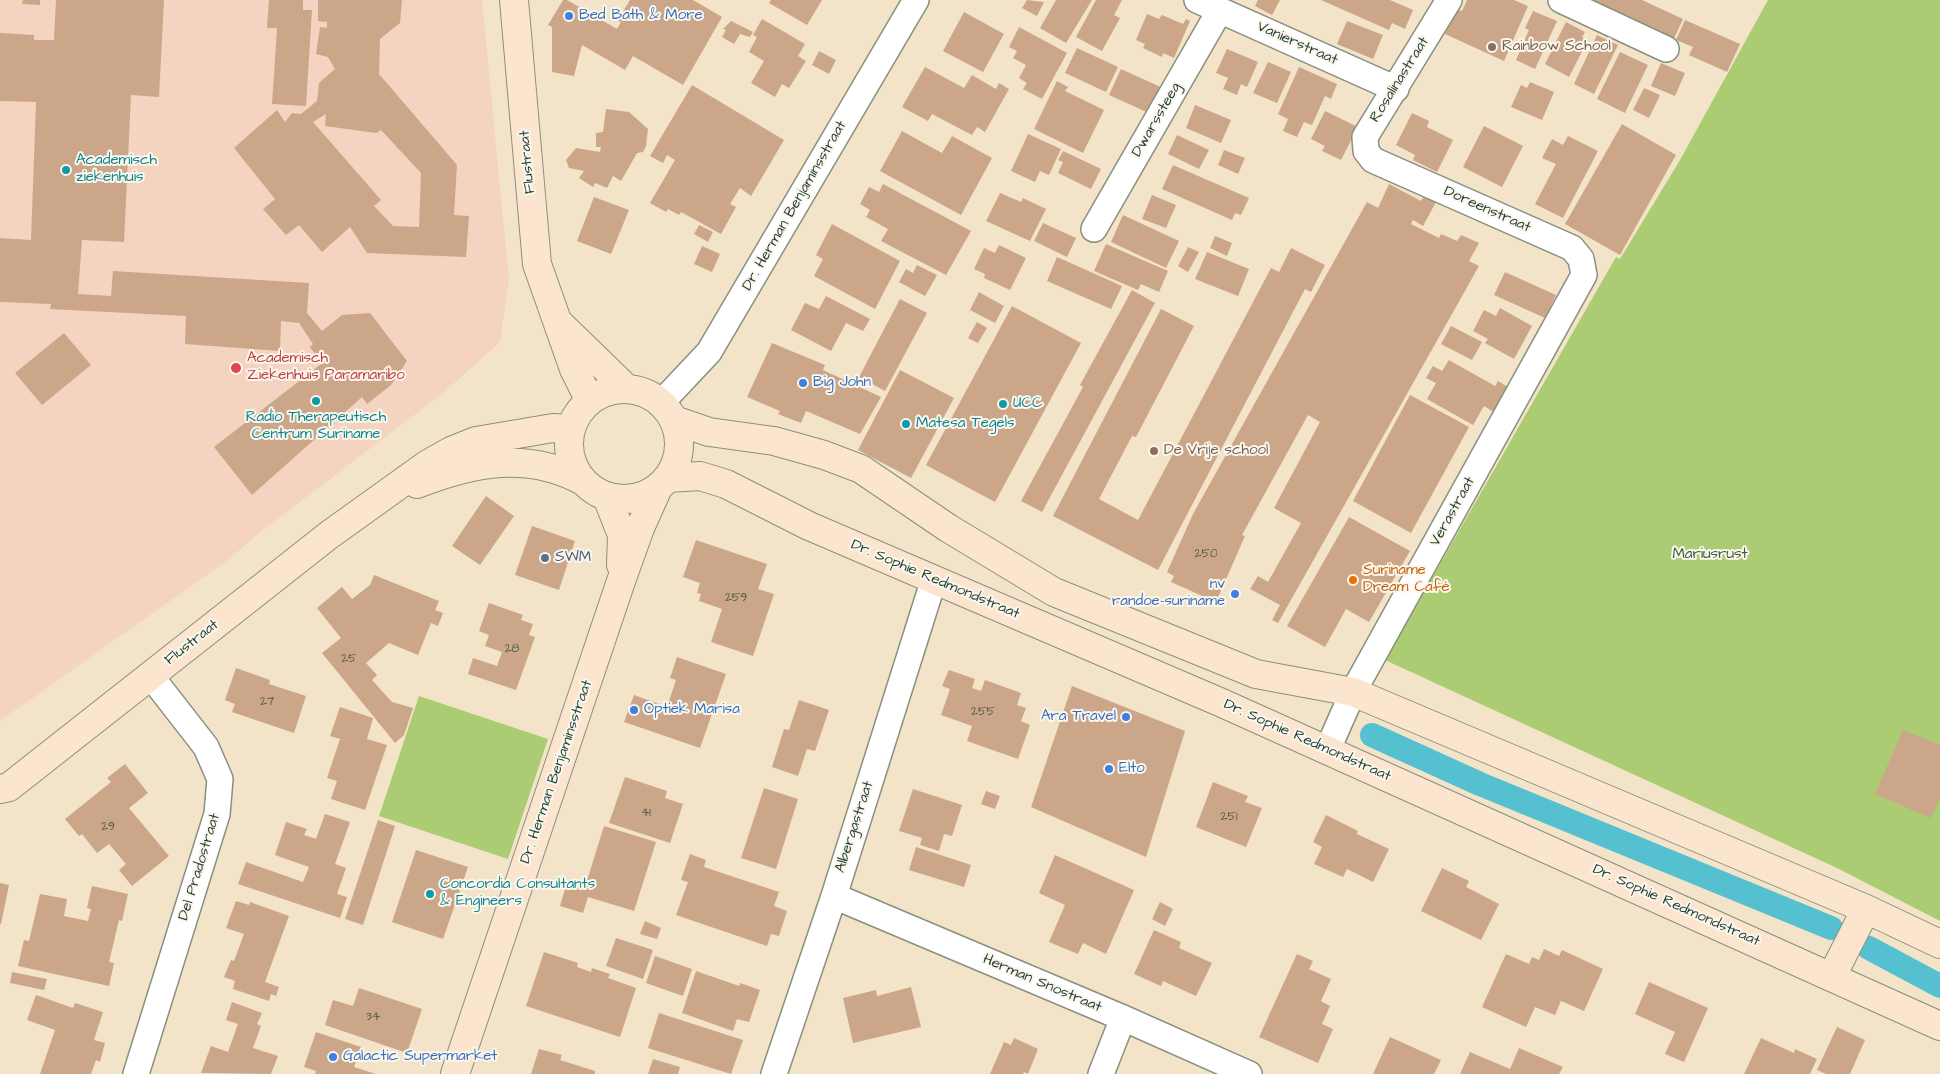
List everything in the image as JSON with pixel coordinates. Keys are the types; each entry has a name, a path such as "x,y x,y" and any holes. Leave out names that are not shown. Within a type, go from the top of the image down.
{"street":[{"name":"Flustraat","path":"514,0 537,264 574,368 590,401"},
{"name":"Dr. Herman Benjaminsstraat","path":"668,412 709,352 916,0"},
{"name":"Vanierstraat","path":"1197,0 1396,89"},
{"name":"Rosalinastraat","path":"1374,160 1366,151 1365,137 1449,0"},
{"path":"1561,0 1666,49"},
{"name":"Dwarssteeg","path":"1094,229 1220,10"},
{"name":"Doreenstraat","path":"1374,160 1572,248 1581,259 1584,275"},
{"name":"Verastraat","path":"1327,751 1353,692 1584,275"},
{"name":"Flustraat","path":"557,321 626,389"},
{"path":"668,412 680,446 678,457 662,484 632,499 607,497 583,482 571,461 569,451 574,419 590,401 607,392 626,389 644,392 668,412 709,432 774,441 824,455 861,469 948,528 1054,592 1256,674 1353,692 1866,909 1940,944"},
{"name":"Flustraat","path":"0,789 9,787 329,535 428,464 451,451 476,442 553,428 571,429"},
{"name":"Flustraat","path":"385,496 424,481 474,466 509,462 550,466 583,482"},
{"name":"Dr. Sophie Redmondstraat","path":"662,484 700,476 710,478 809,526 1222,703 1940,1026"},
{"name":"Dr. Herman Benjaminsstraat","path":"455,1074 620,584 640,528 662,484"},
{"name":"Dr. Herman Benjaminsstraat","path":"607,497 622,535 620,584"},
{"name":"Albergastraat","path":"774,1074 834,896 934,579"},
{"name":"Del Pradostraat","path":"136,1074 217,814 220,779 206,747 150,675"},
{"name":"Herman Snostraat","path":"834,896 1123,1018 1249,1074"},
{"path":"1832,976 1866,909"},
{"path":"1101,1074 1123,1018"}],"shaded area":[{"name":"Academisch Ziekenhuis Paramaribo","path":"0,0 482,0 509,280 500,342 442,394 264,529 228,560 0,721"}],"green space":[{"name":"Mariusrust","path":"1768,0 1940,0 1940,921 1837,868 1385,660 1616,257 1620,259 1680,160"},
{"path":"419,696 548,739 508,859 379,816"}],"building":[{"path":"23,0 40,0 40,5 22,4"},
{"path":"56,0 164,0 159,97 131,95 124,242 82,240 78,294 111,296 113,271 309,283 307,313 322,331 342,315 370,313 407,361 391,385 367,404 362,397 252,495 214,447 329,358 326,354 319,359 310,347 313,344 299,323 281,321 280,351 185,344 186,316 50,309 51,304 0,302 0,238 31,240 36,102 0,101 0,33 34,35 34,40 54,40"},
{"path":"269,0 303,0 303,10 312,10 306,106 272,104 277,28 267,28"},
{"path":"318,0 402,0 400,23 380,39 379,74 457,165 454,215 469,216 466,257 367,253 350,227 322,252 299,225 286,235 263,209 275,199 234,148 277,110 285,122 292,113 301,114 317,101 319,83 335,69 328,57 316,54 320,27 327,28 327,22 318,21","holes":["326,114 325,126 376,133 381,130 421,173 419,227 393,226 374,206 381,200 313,122"]},
{"path":"563,0 567,0 617,29 621,22 618,20 630,0 693,0 722,17 683,85 633,56 625,70 582,45 574,76 552,72 552,27 548,25"},
{"path":"771,0 822,0 807,25 769,3"},
{"path":"1027,0 1044,2 1037,16 1022,8"},
{"path":"1056,0 1092,0 1066,43 1040,28"},
{"path":"1096,0 1122,0 1114,15 1120,18 1102,51 1076,37"},
{"path":"1258,0 1280,0 1272,15 1255,6"},
{"path":"1321,0 1390,0 1413,10 1405,29 1392,23 1389,30"},
{"path":"1467,0 1514,0 1528,6 1504,61 1445,34 1457,9 1462,11"},
{"path":"1593,0 1642,0 1683,19 1671,45 1590,7"},
{"path":"1533,11 1557,21 1535,69 1516,60 1529,30 1525,28"},
{"path":"964,12 1004,34 983,72 943,51"},
{"path":"1147,14 1159,19 1162,15 1183,24 1186,19 1190,21 1174,58 1163,53 1162,57 1143,48 1145,44 1136,40"},
{"path":"762,19 805,44 798,56 806,61 789,88 782,84 775,97 751,83 764,61 749,52 757,37 753,35"},
{"path":"1685,20 1740,44 1727,72 1689,55 1693,47 1676,40"},
{"path":"731,21 753,32 750,37 740,34 734,44 722,37 726,30 723,29"},
{"path":"1347,21 1383,35 1373,59 1337,44"},
{"path":"1566,22 1585,32 1582,37 1588,40 1569,77 1545,64"},
{"path":"1019,27 1067,53 1042,99 1023,89 1027,83 1019,78 1026,65 1013,58 1017,51 1009,47"},
{"path":"1597,35 1618,45 1594,94 1574,84"},
{"path":"1077,48 1118,67 1106,92 1065,73"},
{"path":"1227,49 1258,62 1247,87 1241,84 1237,95 1223,89 1228,78 1216,73"},
{"path":"819,51 836,60 829,74 812,65"},
{"path":"1620,52 1648,65 1625,113 1597,99"},
{"path":"1268,62 1291,72 1277,103 1253,93"},
{"path":"1661,63 1685,73 1675,96 1651,86"},
{"path":"925,67 964,88 972,75 996,89 999,83 1009,89 985,132 977,127 972,135 932,114 928,121 902,107"},
{"path":"1299,67 1337,84 1331,99 1325,96 1312,125 1304,122 1297,137 1283,131 1288,119 1278,114"},
{"path":"1121,69 1165,89 1153,115 1109,95"},
{"path":"1057,81 1068,87 1065,91 1104,110 1083,153 1034,129"},
{"path":"1530,82 1554,92 1542,120 1511,107 1521,85 1527,88"},
{"path":"692,85 784,140 751,196 740,188 730,204 736,207 721,234 681,212 679,215 668,209 666,212 650,203 675,160 667,155 663,163 650,156"},
{"path":"1644,88 1660,95 1649,118 1633,110"},
{"path":"1195,105 1231,120 1221,143 1186,128"},
{"path":"606,109 629,112 648,129 646,146 643,152 637,153 621,181 613,176 607,188 595,183 593,187 579,178 584,171 569,168 566,160 576,148 600,152 601,147 596,147 596,133 603,132"},
{"path":"1325,111 1358,127 1341,160 1322,151 1325,146 1311,139"},
{"path":"1412,113 1429,121 1427,127 1453,140 1437,172 1413,160 1415,155 1396,145"},
{"path":"1622,124 1676,155 1620,255 1565,224"},
{"path":"1484,126 1523,146 1502,187 1463,167"},
{"path":"902,131 942,153 952,136 992,158 961,215 880,171"},
{"path":"1028,134 1061,149 1049,175 1040,171 1035,182 1011,171"},
{"path":"1177,135 1209,150 1199,169 1168,154"},
{"path":"1568,136 1598,151 1563,218 1535,204 1556,164 1542,158 1552,139 1563,145"},
{"path":"1224,150 1245,158 1238,174 1218,165"},
{"path":"1063,151 1101,169 1091,189 1058,173 1063,162 1058,160"},
{"path":"1173,165 1249,198 1241,215 1235,213 1232,220 1162,189"},
{"path":"883,184 971,231 946,275 881,241 888,229 866,217 870,210 860,204 869,187 879,192"},
{"path":"1389,184 1421,201 1424,196 1436,202 1423,226 1413,220 1411,224 1439,238 1441,234 1457,241 1461,235 1479,243 1469,261 1479,266 1278,623 1272,620 1280,605 1250,589 1258,576 1268,582 1301,523 1274,508 1320,422 1308,415 1242,535 1245,536 1216,602 1171,582 1174,576 1167,572 1193,514 1367,202 1378,208"},
{"path":"1000,193 1021,202 1023,198 1046,209 1030,241 986,221"},
{"path":"1152,195 1176,205 1166,228 1142,219"},
{"path":"594,197 629,210 611,254 577,241"},
{"path":"1123,215 1179,241 1166,268 1111,242"},
{"path":"1043,223 1076,238 1067,257 1034,241"},
{"path":"832,224 900,261 875,309 814,276 823,259 816,255"},
{"path":"699,225 713,232 708,242 694,234"},
{"path":"1215,236 1232,243 1227,256 1210,248"},
{"path":"1106,244 1168,271 1159,292 1141,284 1138,290 1094,271"},
{"path":"999,245 1026,258 1010,290 984,278 985,274 974,269 984,248 995,253"},
{"path":"702,246 720,254 712,272 694,264"},
{"path":"1188,247 1199,252 1188,272 1178,266"},
{"path":"1291,248 1325,265 1311,292 1305,289 1158,570 1053,516 1161,309 1194,326 1136,437 1132,436 1099,499 1138,520 1271,268 1279,272"},
{"path":"1207,252 1249,269 1238,296 1195,279"},
{"path":"1057,257 1122,286 1111,309 1047,281"},
{"path":"917,265 937,275 925,296 899,282 906,269 913,273"},
{"path":"1505,272 1556,295 1545,318 1494,295"},
{"path":"1132,290 1155,303 1042,512 1021,501 1083,387 1080,385"},
{"path":"979,292 1004,306 995,323 970,310"},
{"path":"826,296 870,319 863,331 846,323 831,351 791,330 805,303 819,309"},
{"path":"900,299 927,313 885,391 859,377"},
{"name":"UCC","path":"1012,306 1081,343 995,502 926,465"},
{"path":"1500,308 1532,326 1514,359 1485,343 1488,339 1473,331 1484,310 1496,316"},
{"path":"977,322 987,328 978,343 968,338"},
{"path":"1451,326 1482,342 1472,360 1441,344"},
{"path":"64,333 91,365 42,405 15,373"},
{"name":"Big John","path":"772,343 825,365 823,370 881,397 860,434 806,411 801,423 778,414 780,411 747,397"},
{"path":"1449,360 1495,386 1498,381 1511,389 1497,414 1484,406 1473,425 1427,399 1436,383 1426,378 1433,366 1442,371"},
{"name":"Matesa Tegels","path":"900,370 954,398 911,478 858,450"},
{"path":"1410,395 1469,427 1411,533 1353,501"},
{"path":"486,496 514,516 480,565 452,546"},
{"name":"Suriname Dream Café","path":"1349,517 1410,551 1369,622 1346,609 1325,647 1287,626"},
{"name":"SWM","path":"532,526 575,541 559,590 515,575"},
{"path":"696,540 767,564 758,589 774,594 753,656 711,642 722,609 699,601 701,594 697,593 700,583 683,577"},
{"path":"374,575 439,601 435,610 443,613 438,626 431,623 418,655 389,643 366,663 377,675 372,680 392,702 413,708 404,735 395,743 322,653 341,638 317,608 342,587 352,599 370,585"},
{"path":"489,603 523,615 521,620 533,624 529,635 535,637 516,690 468,674 473,658 497,666 502,652 485,646 489,635 479,631"},
{"path":"677,657 726,674 700,748 624,722 634,695 667,707 676,680 670,678"},
{"path":"236,668 270,680 269,684 306,696 294,733 232,712 235,704 225,700"},
{"path":"949,670 975,679 972,688 981,691 985,680 1021,693 1017,705 1026,708 1021,721 1030,725 1018,759 967,741 972,726 941,715 950,689 942,686"},
{"name":"Elto","path":"1072,686 1185,731 1146,857 1031,807"},
{"path":"799,700 829,710 815,751 807,749 798,776 772,767 784,729 789,730"},
{"path":"340,707 373,718 367,739 387,745 365,810 331,799 337,781 327,778 340,739 330,736"},
{"path":"1903,730 1940,745 1940,797 1931,818 1875,794"},
{"path":"125,764 148,793 129,808 169,856 132,886 119,870 126,864 109,844 97,853 82,834 79,836 65,819 111,782 107,778"},
{"path":"625,777 667,791 665,798 683,804 670,843 609,823"},
{"path":"1213,782 1248,796 1245,802 1262,808 1246,847 1196,827"},
{"path":"764,788 798,799 776,869 741,858"},
{"path":"913,789 962,805 952,836 944,834 939,851 920,845 922,838 899,831"},
{"path":"986,791 1000,796 995,809 981,804"},
{"path":"325,814 350,822 335,864 346,868 337,894 347,897 340,918 238,884 246,862 303,882 309,867 275,855 286,822 307,829 304,835 316,839"},
{"path":"1326,815 1358,831 1357,834 1389,849 1373,882 1347,869 1343,877 1314,864 1322,847 1313,842"},
{"path":"378,820 395,826 363,925 345,919"},
{"path":"604,826 656,842 634,911 588,897 583,913 560,906 567,882 585,887"},
{"path":"916,847 971,865 964,887 909,870"},
{"name":"Concordia Consultants & Engineers","path":"416,850 468,867 443,939 392,922"},
{"path":"690,854 706,860 704,867 779,892 774,906 787,911 779,936 771,934 767,946 676,915 688,882 681,880"},
{"path":"1055,855 1134,890 1106,954 1083,943 1078,954 1049,942 1065,905 1039,893"},
{"path":"1442,868 1469,881 1466,887 1499,904 1481,940 1421,911"},
{"path":"0,883 9,885 1,924 0,924"},
{"path":"92,886 128,894 122,921 119,920 109,962 114,963 109,986 18,966 24,940 29,941 40,894 67,899 64,916 88,921 91,909 87,908"},
{"path":"236,901 249,905 250,902 289,916 265,982 279,987 276,996 271,994 269,1001 233,989 235,981 224,977 231,960 234,961 244,934 226,928"},
{"path":"1160,902 1173,909 1165,926 1152,919"},
{"path":"645,921 661,928 657,939 640,934"},
{"path":"1154,930 1181,942 1179,948 1212,963 1196,996 1163,981 1161,986 1134,974"},
{"path":"616,938 653,950 643,979 606,966"},
{"path":"1544,949 1559,956 1562,950 1603,969 1584,1011 1561,1001 1555,1015 1535,1007 1526,1027 1482,1007 1506,954 1529,964 1532,957 1539,960"},
{"path":"544,952 578,963 577,967 591,972 592,968 610,974 608,978 636,988 620,1037 526,1006"},
{"path":"1297,954 1313,961 1309,969 1331,979 1321,1001 1330,1006 1322,1024 1333,1029 1318,1063 1259,1037"},
{"path":"655,956 692,969 683,996 646,983"},
{"path":"696,971 739,986 740,983 760,990 749,1022 737,1019 733,1031 682,1013"},
{"path":"12,972 47,979 44,990 10,983"},
{"path":"1649,982 1708,1008 1684,1062 1665,1054 1675,1032 1635,1014"},
{"path":"911,987 921,1027 853,1043 843,998 876,990 877,996"},
{"path":"359,988 422,1009 407,1053 325,1025 333,1000 353,1006"},
{"path":"36,995 73,1008 75,1003 103,1012 94,1040 105,1043 100,1062 96,1060 91,1074 40,1074 55,1030 27,1020"},
{"path":"232,1002 262,1013 257,1024 261,1026 253,1048 278,1056 271,1074 201,1073 211,1046 228,1052 238,1024 226,1020"},
{"path":"659,1013 743,1040 731,1074 648,1048"},
{"path":"1837,1027 1865,1040 1850,1074 1826,1074 1817,1070"},
{"name":"Galactic Supermarket","path":"316,1032 361,1047 354,1067 376,1074 315,1074 316,1071 304,1067"},
{"path":"1390,1037 1441,1060 1434,1074 1373,1074"},
{"path":"1014,1038 1038,1049 1028,1074 1024,1072 1023,1074 990,1074 1004,1042 1011,1045"},
{"path":"1761,1038 1794,1053 1795,1049 1817,1059 1810,1074 1744,1074"},
{"path":"1519,1048 1563,1067 1559,1074 1460,1074 1470,1052 1510,1069"},
{"path":"539,1049 562,1055 560,1060 595,1071 595,1074 531,1074"},
{"path":"653,1059 680,1067 678,1074 648,1074"}],"waterway":[{"path":"1372,735 1480,784 1831,928"},
{"path":"1869,948 1940,986"}],"place":[{"name":"Bed Bath & More","path":"569,16"},
{"name":"Rainbow School","path":"1492,47"},
{"name":"Academisch ziekenhuis","path":"66,170"},
{"name":"Academisch Ziekenhuis Paramaribo","path":"236,368"},
{"name":"Big John","path":"803,383"},
{"name":"Radio Therapeutisch Centrum Suriname","path":"316,401"},
{"name":"UCC","path":"1003,404"},
{"name":"Matesa Tegels","path":"906,424"},
{"name":"De Vrije school","path":"1154,451"},
{"name":"SWM","path":"545,558"},
{"name":"Suriname Dream Café","path":"1353,580"},
{"name":"nv randoe-suriname","path":"1235,594"},
{"name":"Optiek Marisa","path":"634,710"},
{"name":"Ara Travel","path":"1126,717"},
{"name":"Elto","path":"1109,769"},
{"name":"Concordia Consultants & Engineers","path":"430,894"},
{"name":"Galactic Supermarket","path":"333,1057"}]}
